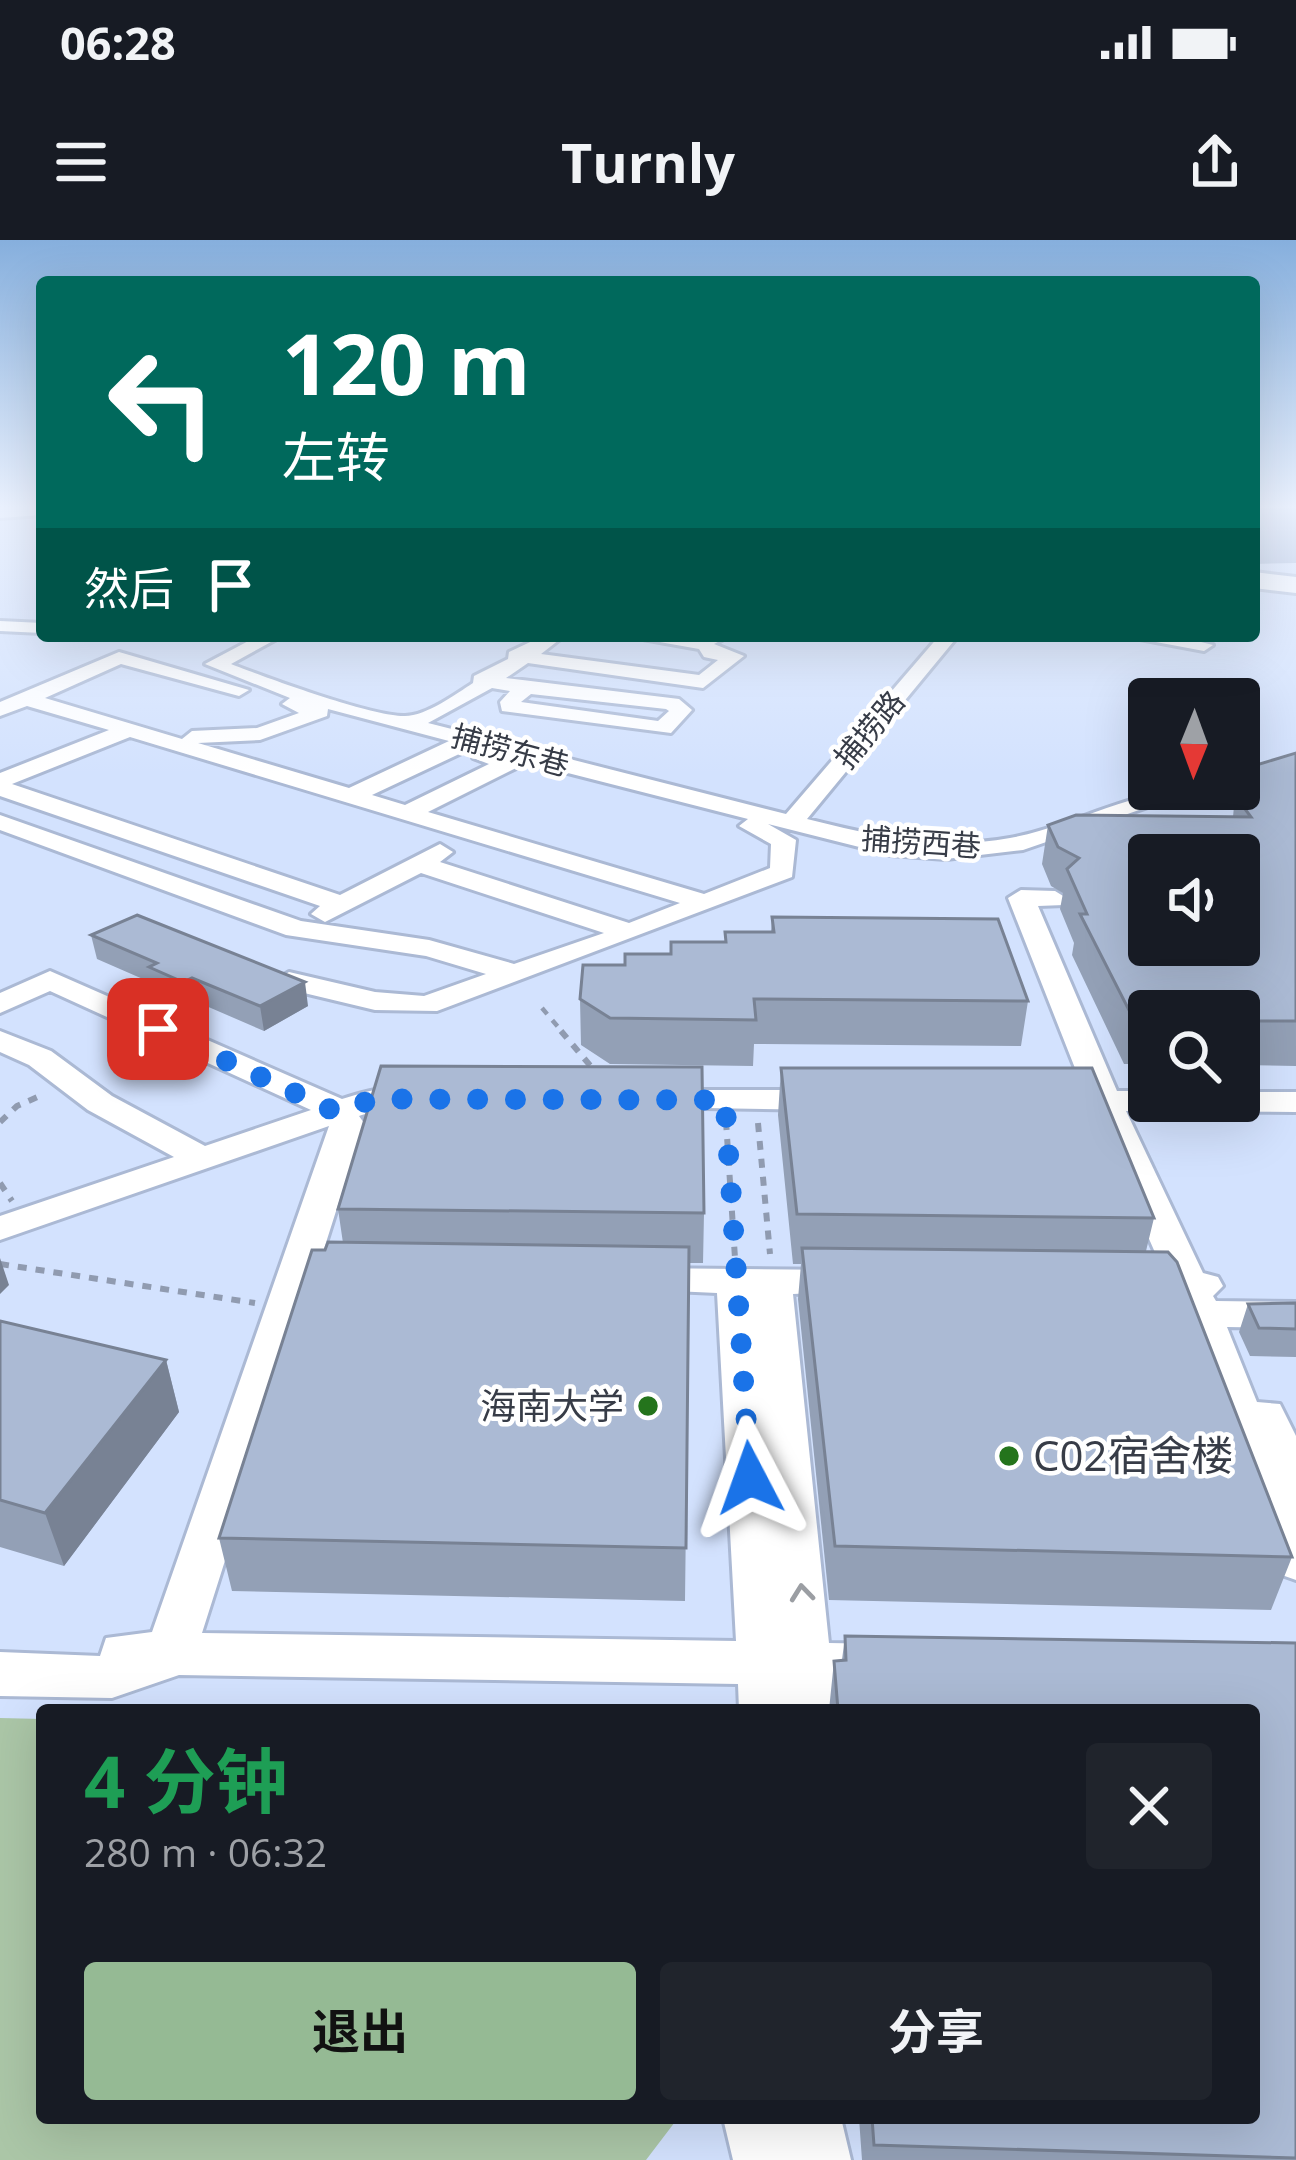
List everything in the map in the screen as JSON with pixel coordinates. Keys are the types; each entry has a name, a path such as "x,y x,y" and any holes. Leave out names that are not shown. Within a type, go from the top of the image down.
{"street":[{"path":"0,626 36,628"},
{"name":"捕捞东巷","path":"261,642 215,664 230,675 326,707 376,714 464,743 716,805 706,812 788,835"},
{"path":"405,722 484,681 542,642"},
{"path":"520,657 703,682 734,656 711,653 712,642"},
{"name":"捕捞路","path":"703,902 783,872 788,835 944,642"},
{"path":"1180,642 1204,645"},
{"path":"0,648 23,649"},
{"path":"0,710 118,658 326,707"},
{"path":"0,680 66,678"},
{"path":"484,681 672,703 682,710 663,728 509,707"},
{"path":"509,707 526,687"},
{"path":"24,698 703,902"},
{"path":"172,741 260,734 326,707"},
{"path":"509,707 514,733 637,772 621,781"},
{"path":"254,766 376,714"},
{"path":"0,784 126,731"},
{"path":"352,795 464,743 508,763 409,812"},
{"path":"492,771 549,787"},
{"path":"0,784 343,905"},
{"name":"捕捞西巷","path":"788,835 844,847 845,838 918,849 993,849 1128,807"},
{"path":"0,822 296,928 429,948 512,973"},
{"path":"296,928 475,833"},
{"path":"420,864 631,932"},
{"path":"1035,898 1207,1308 1296,1485"},
{"path":"290,981 375,1001 426,1004 703,902"},
{"path":"0,1004 50,980 347,1123 155,1646 127,1675 0,1674"},
{"path":"0,1040 40,1058 76,1086 198,1155"},
{"path":"0,1225 319,1108 443,1095"},
{"path":"623,1095 848,1096"},
{"path":"1260,1095 1296,1098"},
{"path":"1034,1096 1296,1098"},
{"path":"285,1291 346,1276"},
{"path":"598,1279 888,1282"},
{"path":"754,1281 786,1673"},
{"path":"1097,1285 1296,1325"},
{"path":"1207,1308 1296,1315"},
{"path":"1207,1308 1296,1561"},
{"path":"0,1652 155,1646 786,1673 927,1657"},
{"path":"757,2124 766,2160"},
{"path":"809,2124 818,2160"}],"path":[{"path":"542,1009 623,1095"},
{"path":"0,1122 26,1101 76,1086"},
{"path":"740,1095 754,1281"},
{"path":"740,1095 754,1281"},
{"path":"0,1264 285,1291"}],"green space":[{"path":"0,1718 36,1719 36,2124 673,2124 646,2160 0,2160"}],"building":[{"path":"1296,753 1296,1021 1260,1021 1260,990 1128,990 1128,1008 1080,914 1087,914 1067,869 1079,858 1058,847 1048,825 1076,815 1251,817 1246,810 1260,810 1260,764"},
{"path":"137,915 305,982 260,1006 192,978 183,982 149,967 157,963 91,935"},
{"path":"772,917 998,919 1028,1001 754,999 756,1020 610,1018 580,999 583,965 625,965 625,954 671,954 671,942 726,942 725,932 774,932"},
{"path":"381,1066 702,1067 704,1213 338,1209"},
{"path":"781,1068 1092,1068 1154,1218 797,1214"},
{"path":"328,1242 689,1247 686,1548 219,1538 312,1250 325,1250"},
{"name":"C02宿舍楼","path":"802,1248 1168,1252 1177,1262 1292,1557 835,1546"},
{"path":"1296,1303 1296,1329 1259,1328 1248,1304"},
{"path":"0,1321 166,1360 45,1513 0,1500"},
{"path":"845,1636 1296,1643 1296,2158 874,2145 872,2124 1260,2124 1260,1704 838,1704 834,1661 846,1660"}],"place":[{"name":"海南大学","path":"648,1406"},
{"name":"C02宿舍楼","path":"1009,1456"}],"route":[{"path":"158,1029 336,1112 374,1099 725,1100 750,1478"}]}
